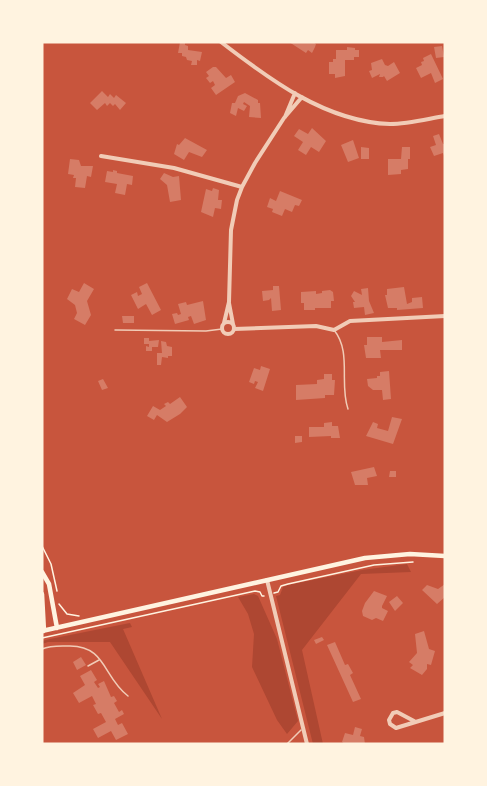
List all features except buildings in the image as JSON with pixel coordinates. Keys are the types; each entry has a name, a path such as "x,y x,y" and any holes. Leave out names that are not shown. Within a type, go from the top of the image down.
{"main road":[{"path":"42,594 43,631 385,555 445,555"},
{"path":"42,572 49,585 57,628"},
{"path":"42,572 42,579"}],"street":[{"path":"220,42 250,65 302,97 359,121 391,124 445,116"},
{"path":"229,302 234,326 228,334 222,329 229,302 231,230 242,186 284,117 295,93"},
{"path":"284,117 302,97"},
{"path":"101,156 174,168 242,186"},
{"path":"224,323 228,321 234,326 315,326 334,330 350,321 445,316"},
{"path":"267,580 308,744"},
{"path":"414,722 397,712 393,713 389,720 390,724 396,728 445,713"}],"lane":[{"path":"115,330 206,331 222,329"},
{"path":"334,330 342,345 345,403 348,409"},
{"path":"42,649 50,646 80,646 94,651 114,683 128,696"},
{"path":"88,666 100,660"},
{"path":"287,744 303,726"}],"path":[{"path":"42,546 51,564 57,594"},
{"path":"276,592 281,586 293,581 374,565 413,562"},
{"path":"42,638 255,591 264,596"},
{"path":"59,604 67,614 74,614"}],"shaded area":[{"path":"407,564 411,572 361,574 302,650 323,744 313,744 276,596 280,595 283,587 288,585 362,570"},
{"path":"254,594 258,596 277,639 298,721 287,734 277,720 252,667 254,634 248,614 238,597"},
{"path":"130,623 132,627 123,629 162,719 110,642 48,642 42,644 42,641 50,639"}]}
